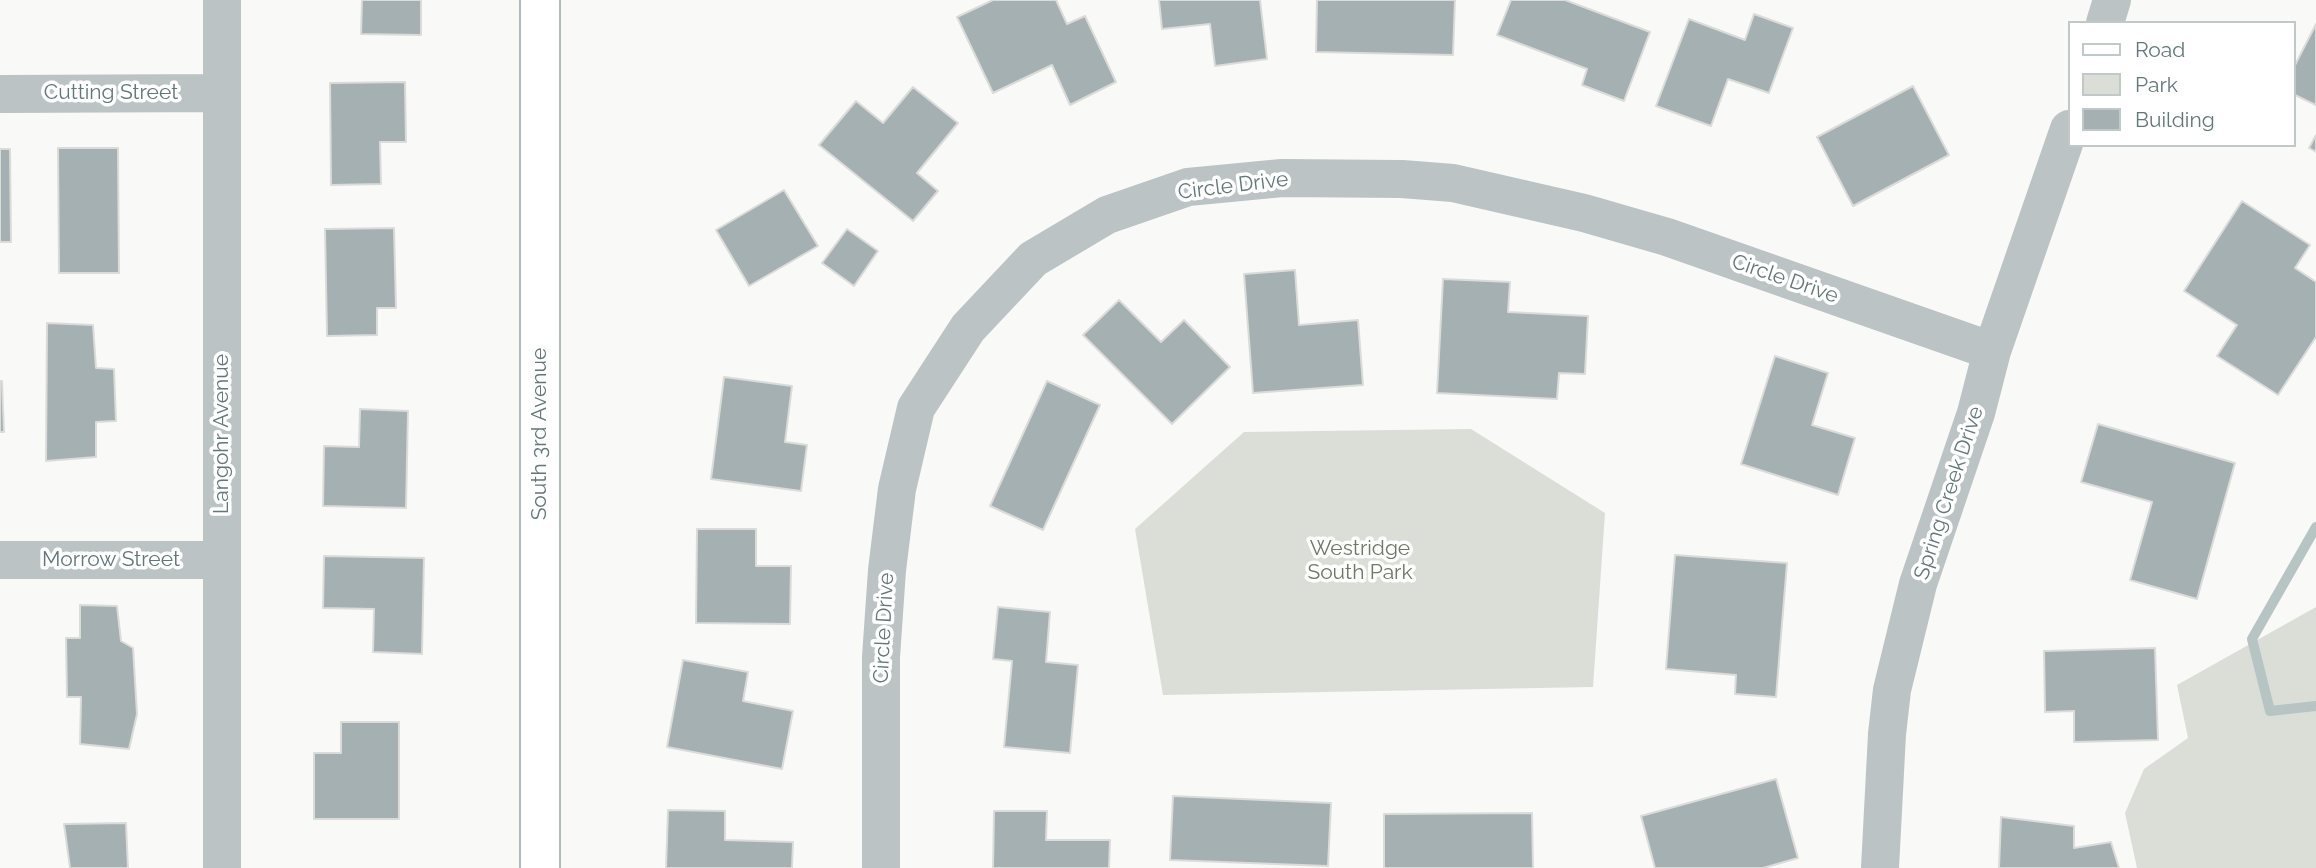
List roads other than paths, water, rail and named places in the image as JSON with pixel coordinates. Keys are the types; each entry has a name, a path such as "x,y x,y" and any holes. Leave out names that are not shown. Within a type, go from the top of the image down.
{"main road":[{"name":"South 3rd Avenue","path":"540,0 540,868"}],"street":[{"name":"Langohr Avenue","path":"222,0 222,868"},
{"path":"2106,21 2112,0"},
{"name":"Cutting Street","path":"0,94 222,93"},
{"name":"Spring Creek Drive","path":"1880,868 1892,690 1918,584 1976,413 1992,351 2068,131"},
{"name":"Circle Drive","path":"881,868 881,657 887,570 897,489 916,408 968,328 1033,259 1107,215 1188,187 1282,177 1402,179 1453,183 1584,213 1667,237 1992,351"},
{"name":"Morrow Street","path":"0,560 222,560"}],"waterway":[{"path":"2316,527 2252,639 2270,711 2316,706"}],"park label":[{"name":"Westridge South Park","path":"1360,561"}]}
